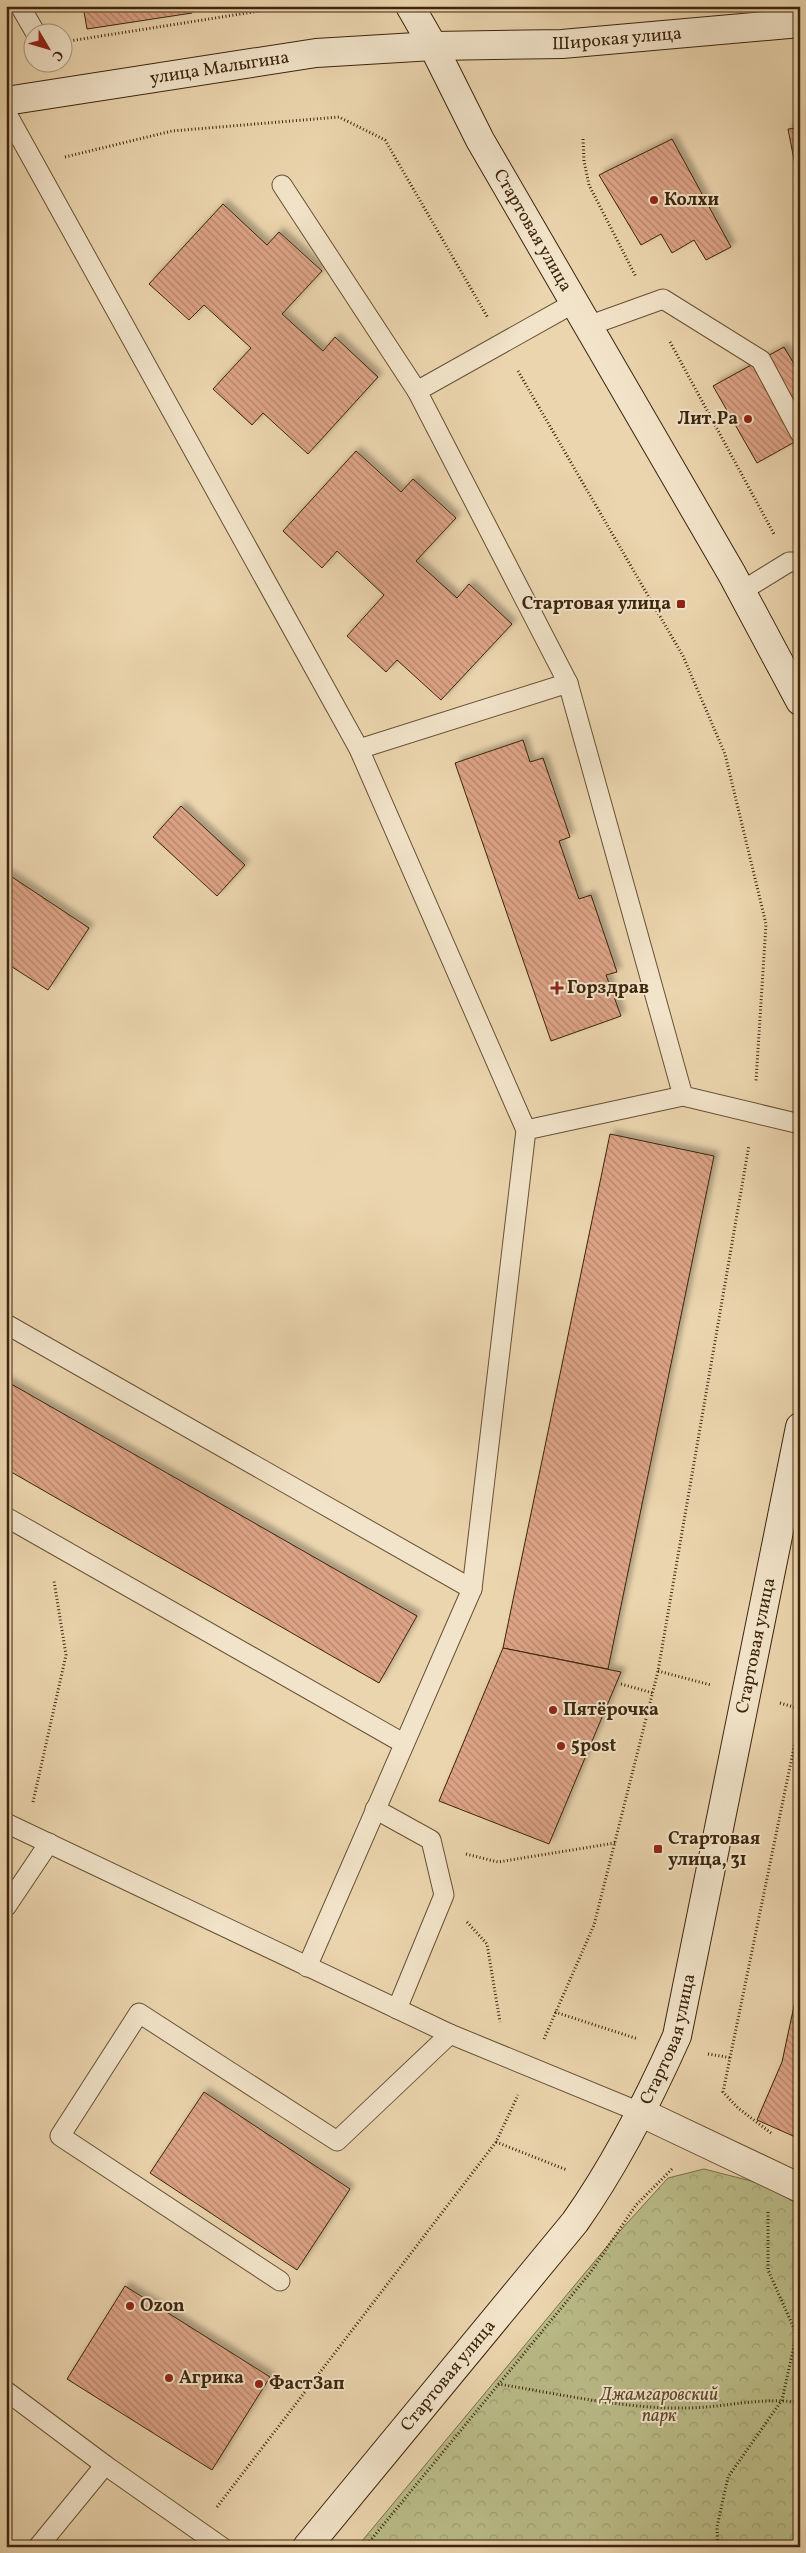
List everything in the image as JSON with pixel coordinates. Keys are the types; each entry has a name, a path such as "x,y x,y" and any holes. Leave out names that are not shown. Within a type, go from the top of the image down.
{"street":[{"name":"Стартовая улица","path":"410,6 433,46 480,140 742,591 800,701"},
{"name":"Широкая улица","path":"433,46 562,44 800,23"},
{"name":"улица Малыгина","path":"6,101 316,53 433,46"},
{"name":"Стартовая улица","path":"306,2547 575,2222 602,2184 642,2112 677,2036 800,1427"},
{"path":"642,2112 800,2188"}],"lane":[{"path":"20,6 29,22"},
{"path":"6,112 359,749 526,1130 472,1589 307,1967"},
{"path":"282,185 417,391 568,683 683,1096"},
{"path":"588,326 649,302 662,300 761,360 800,433"},
{"path":"417,391 574,303"},
{"path":"742,591 794,562"},
{"path":"359,749 568,683"},
{"path":"526,1130 683,1096 800,1124"},
{"path":"6,1324 472,1589"},
{"path":"6,1517 404,1743"},
{"path":"375,1809 431,1840 444,1895 397,2009"},
{"path":"6,1823 450,2034 642,2112"},
{"path":"6,1906 48,1843"},
{"path":"280,2281 60,2136 139,2013 337,2141 450,2034"},
{"path":"6,2391 105,2466 222,2547"},
{"path":"38,2547 105,2466"}],"path":[{"path":"72,40 266,10 272,6"},
{"path":"35,164 172,131 339,118 386,140 683,656 725,754 766,924 754,1113 653,1692 594,1925 532,2067 496,2142 198,2531"},
{"path":"583,139 584,161 589,185 649,302 794,562"},
{"path":"26,1832 66,1655 48,1541"},
{"path":"621,1684 653,1692"},
{"path":"777,2136 738,2108 723,2092 800,1718"},
{"path":"431,1840 463,1853 498,1862 615,1843"},
{"path":"444,1895 487,1944 506,2057"},
{"path":"365,2547 590,2273 636,2205 673,2168 680,2167"},
{"path":"768,2210 768,2270 796,2337 800,2342"},
{"path":"718,2547 717,2527 728,2477 782,2400 796,2337"},
{"path":"498,2384 647,2406 687,2408 782,2400 800,2403"}],"green space":[{"name":"Джамгаровский парк","path":"704,2169 759,2183 800,2205 800,2547 357,2547 619,2232 668,2178"}],"building":[{"path":"83,6 191,6 192,13 87,29"},
{"path":"800,128 800,174 797,175 788,129"},
{"path":"672,139 731,247 706,260 694,240 672,253 661,234 641,245 599,175"},
{"path":"223,204 267,245 279,232 322,271 282,314 323,351 335,337 378,377 308,454 263,413 252,425 213,389 251,348 204,305 189,320 149,284"},
{"path":"784,347 800,374 800,439 757,463 713,386"},
{"path":"356,451 401,492 413,479 456,518 416,561 457,598 469,584 512,624 441,700 397,660 386,672 347,636 384,595 337,551 322,568 283,531"},
{"path":"523,740 530,762 543,758 570,837 559,841 579,899 591,895 617,972 606,975 621,1016 551,1041 455,763"},
{"path":"181,806 245,865 217,896 153,837"},
{"path":"6,873 89,928 48,990 6,963"},
{"path":"610,1134 714,1156 608,1669 503,1648"},
{"path":"6,1381 417,1616 379,1683 6,1469"},
{"path":"503,1648 621,1672 549,1844 439,1801"},
{"path":"800,1978 800,2139 757,2120 782,2062"},
{"path":"204,2092 350,2189 297,2270 150,2173"},
{"name":"Агрика","path":"125,2286 270,2377 212,2470 67,2379"}],"place":[{"name":"Колхи","path":"654,200"},
{"name":"Лит.Ра","path":"748,419"},
{"name":"Стартовая улица","path":"681,604"},
{"name":"Горздрав","path":"557,988"},
{"name":"Пятёрочка","path":"553,1710"},
{"name":"5post","path":"561,1746"},
{"name":"Стартовая улица, 31","path":"658,1849"},
{"name":"Ozon","path":"130,2306"},
{"name":"Агрика","path":"169,2378"},
{"name":"ФастЗап","path":"259,2384"}]}
